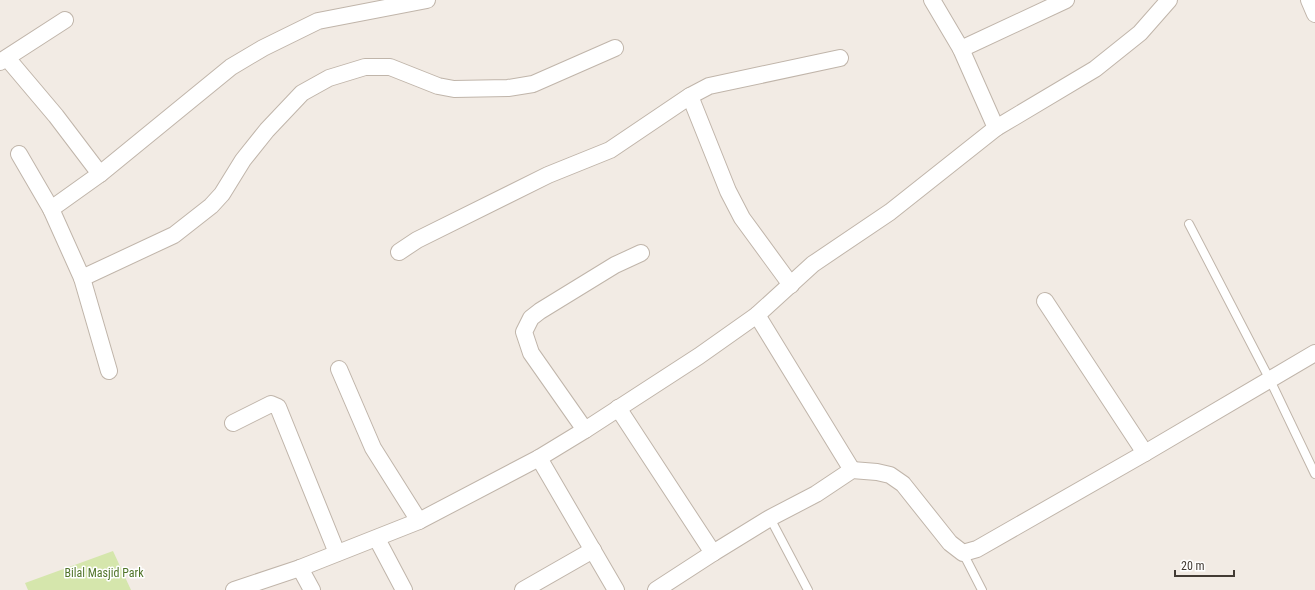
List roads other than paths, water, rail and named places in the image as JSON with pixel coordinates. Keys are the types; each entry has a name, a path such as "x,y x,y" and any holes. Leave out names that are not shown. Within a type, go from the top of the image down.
{"street":[{"path":"51,209 100,174 231,66 270,44 318,21 428,0"},
{"path":"932,0 961,49 996,128"},
{"path":"961,49 1066,0"},
{"path":"234,590 300,568 377,539 419,521 539,458 585,430 699,356 757,315 813,264 890,212 996,128 1095,69 1140,33 1169,0"},
{"path":"1309,0 1315,14"},
{"path":"65,20 3,60 56,116 100,174"},
{"path":"82,278 174,235 211,206 222,194 243,160 267,130 302,94 329,78 365,67 390,67 438,86 454,88 508,88 534,84 615,48"},
{"path":"400,252 417,240 548,175 610,150 690,96 709,86 840,58"},
{"path":"690,96 728,191 742,218 791,285"},
{"path":"19,154 51,209 82,278 109,371"},
{"path":"585,430 531,353 524,332 531,318 615,265 641,253"},
{"path":"1045,301 1145,453"},
{"path":"757,315 852,470"},
{"path":"656,590 770,518 816,494 852,470 877,472 890,475 903,484 950,543 963,553 977,549 1145,453 1315,353"},
{"path":"339,369 374,448 419,521"},
{"path":"233,423 271,404 278,407 337,553"},
{"path":"618,408 713,553"},
{"path":"539,458 616,590"},
{"path":"377,539 404,590"},
{"path":"523,590 593,550"},
{"path":"300,568 312,590"}],"lane":[{"path":"1189,224 1270,380 1315,474"},
{"path":"770,518 808,590"},
{"path":"963,553 982,590"}],"park label":[{"name":"Bilal Masjid Park","path":"104,573"}]}
